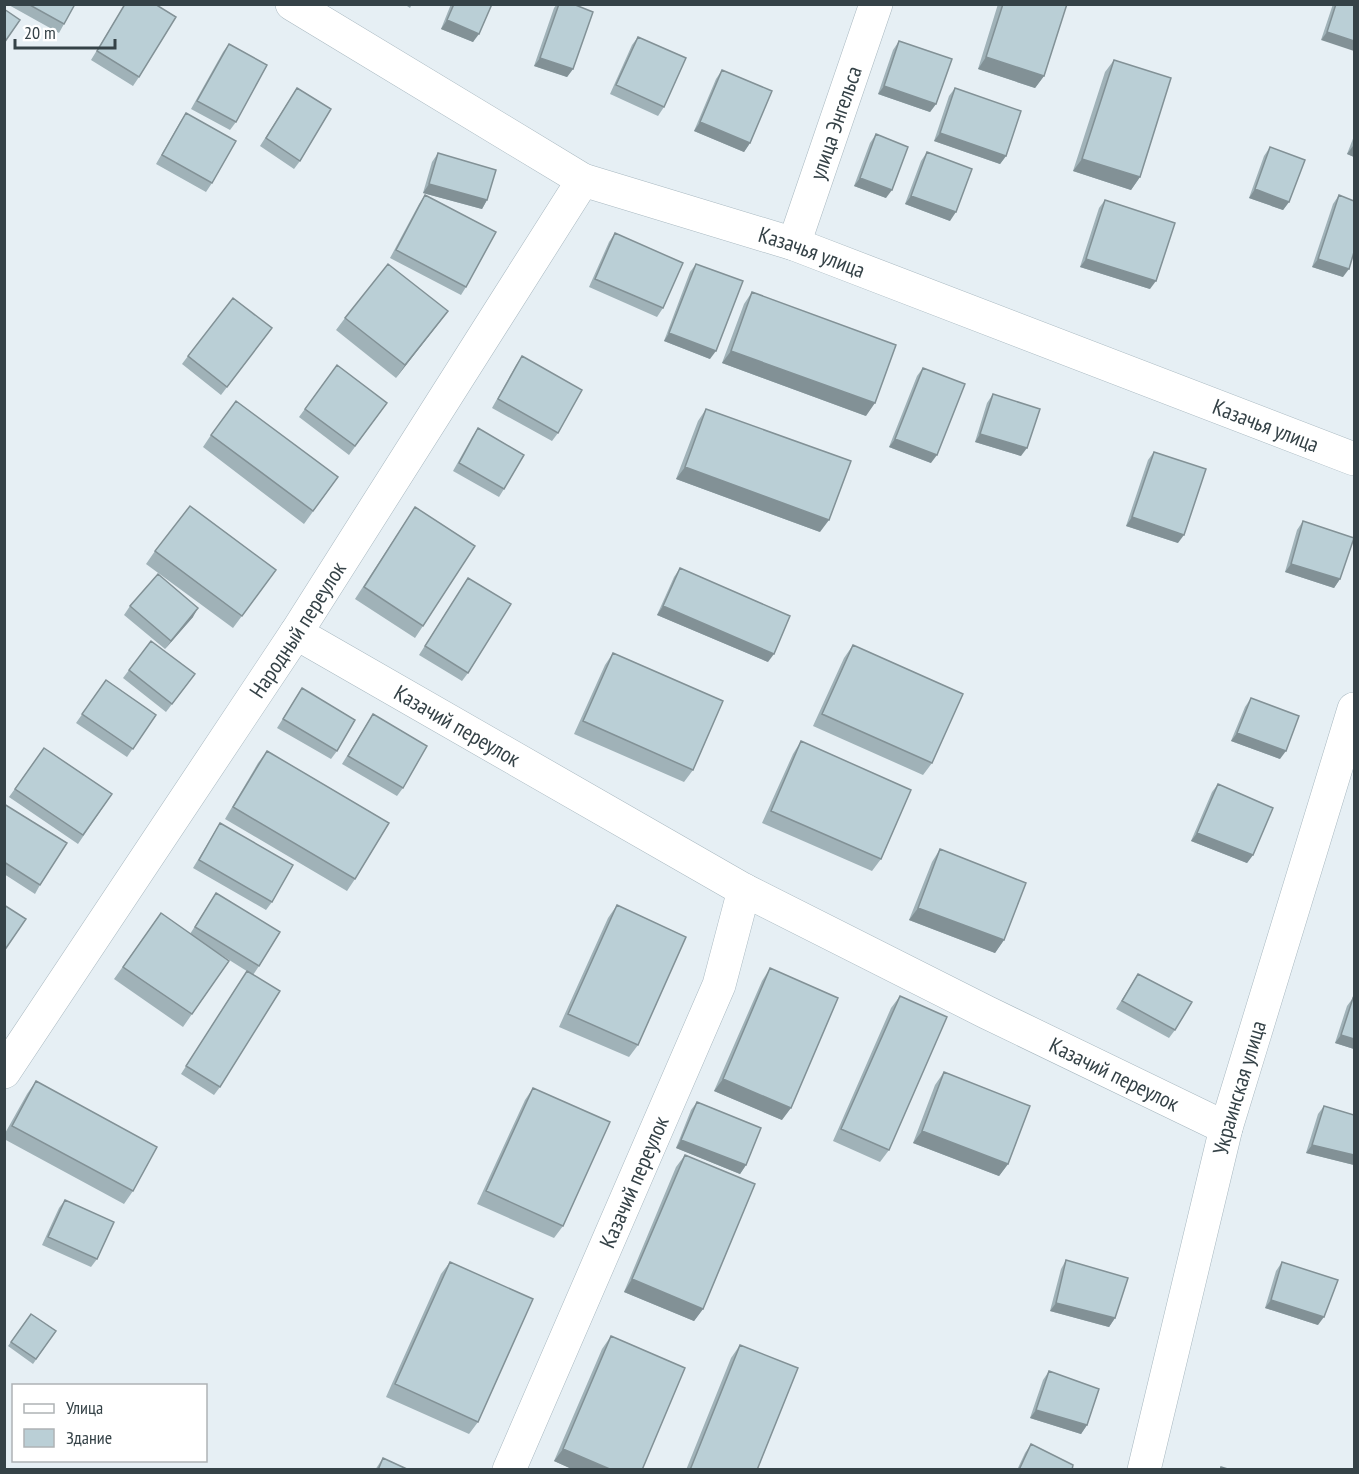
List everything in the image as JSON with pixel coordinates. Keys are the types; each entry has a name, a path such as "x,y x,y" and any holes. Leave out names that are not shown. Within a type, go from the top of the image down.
{"street":[{"name":"Казачья улица","path":"292,4 583,180 794,243 1354,459"},
{"name":"улица Энгельса","path":"794,243 876,4"},
{"name":"Народный переулок","path":"4,1072 296,633 583,180"},
{"name":"Казачий переулок","path":"296,633 744,890 976,1007 1226,1128"},
{"name":"Украинская улица","path":"1144,1470 1226,1128 1354,709"},
{"name":"Казачий переулок","path":"509,1470 718,985 744,890"}],"building":[{"path":"28,4 75,4 64,24"},
{"path":"125,4 155,4 176,17 139,77 97,51"},
{"path":"454,4 492,4 479,34 447,20"},
{"path":"559,4 573,4 593,12 573,69 540,58"},
{"path":"1003,4 1067,4 1044,76 986,57"},
{"path":"1336,4 1354,4 1354,41 1327,32"},
{"path":"4,9 20,20 4,43"},
{"path":"638,37 686,58 664,107 616,85"},
{"path":"899,41 952,59 936,104 884,86"},
{"path":"229,44 267,65 236,122 197,101"},
{"path":"1114,60 1171,78 1140,177 1082,159"},
{"path":"722,70 772,91 750,143 700,122"},
{"path":"297,88 331,109 300,161 266,138"},
{"path":"955,88 1021,111 1006,156 940,133"},
{"path":"186,113 236,141 212,183 162,155"},
{"path":"876,134 908,147 892,190 860,178"},
{"path":"1270,147 1305,160 1289,202 1255,189"},
{"path":"927,152 972,169 956,212 911,196"},
{"path":"438,153 496,170 487,200 429,184"},
{"path":"425,195 496,232 466,287 396,250"},
{"path":"1339,195 1354,201 1354,252 1349,269 1318,259"},
{"path":"1105,200 1175,223 1156,281 1086,259"},
{"path":"615,233 683,263 663,308 595,279"},
{"path":"388,264 448,311 405,365 345,318"},
{"path":"696,264 743,281 716,351 669,333"},
{"path":"752,292 896,345 875,403 731,351"},
{"path":"233,298 272,328 227,387 188,356"},
{"path":"522,356 582,390 558,433 498,399"},
{"path":"337,365 387,403 355,446 305,409"},
{"path":"923,368 965,384 937,455 895,439"},
{"path":"993,394 1040,409 1027,448 980,434"},
{"path":"236,401 338,477 313,511 211,435"},
{"path":"706,409 851,461 829,520 685,467"},
{"path":"478,428 524,455 504,489 459,463"},
{"path":"1154,452 1206,469 1184,535 1132,517"},
{"path":"190,506 276,570 242,616 155,551"},
{"path":"415,507 475,546 423,626 364,587"},
{"path":"1303,521 1354,538 1340,579 1291,564"},
{"path":"680,568 790,616 774,654 663,606"},
{"path":"158,574 198,608 171,641 130,606"},
{"path":"468,578 511,604 468,673 425,646"},
{"path":"151,641 195,674 172,704 129,670"},
{"path":"853,645 963,694 932,763 822,714"},
{"path":"613,653 723,701 693,770 583,721"},
{"path":"106,680 156,715 133,749 82,714"},
{"path":"302,688 355,720 337,751 283,719"},
{"path":"1251,698 1299,716 1286,751 1237,733"},
{"path":"373,714 427,746 403,788 348,756"},
{"path":"801,741 911,790 881,859 771,811"},
{"path":"44,748 112,794 83,835 15,789"},
{"path":"267,751 389,823 355,879 233,807"},
{"path":"1218,784 1273,808 1253,855 1197,833"},
{"path":"4,804 67,843 40,885 4,862"},
{"path":"220,823 293,865 272,902 199,860"},
{"path":"940,849 1026,883 1004,940 918,908"},
{"path":"216,893 280,932 259,966 195,927"},
{"path":"4,905 26,919 4,951"},
{"path":"617,905 686,937 638,1045 568,1014"},
{"path":"161,913 229,961 192,1014 123,967"},
{"path":"770,968 838,998 791,1108 723,1079"},
{"path":"247,971 280,991 220,1087 186,1066"},
{"path":"1138,974 1192,1002 1175,1030 1122,1001"},
{"path":"900,996 947,1017 889,1150 841,1129"},
{"path":"1354,999 1354,1039 1341,1035"},
{"path":"944,1072 1030,1106 1008,1164 922,1131"},
{"path":"36,1081 157,1147 133,1191 12,1126"},
{"path":"533,1088 610,1122 563,1226 486,1191"},
{"path":"697,1102 761,1128 746,1165 681,1140"},
{"path":"1324,1106 1354,1115 1354,1155 1312,1145"},
{"path":"685,1155 755,1184 703,1309 632,1279"},
{"path":"65,1200 114,1222 97,1259 48,1237"},
{"path":"1066,1260 1128,1278 1115,1318 1056,1303"},
{"path":"450,1262 533,1299 478,1422 395,1384"},
{"path":"1282,1262 1338,1280 1324,1317 1271,1300"},
{"path":"31,1314 56,1331 36,1359 11,1342"},
{"path":"611,1336 685,1368 642,1470 612,1470 563,1449"},
{"path":"740,1345 798,1368 757,1470 690,1470"},
{"path":"1049,1371 1099,1389 1087,1425 1036,1410"},
{"path":"1031,1444 1073,1465 1072,1470 1019,1470"},
{"path":"383,1458 409,1470 378,1470"}]}
